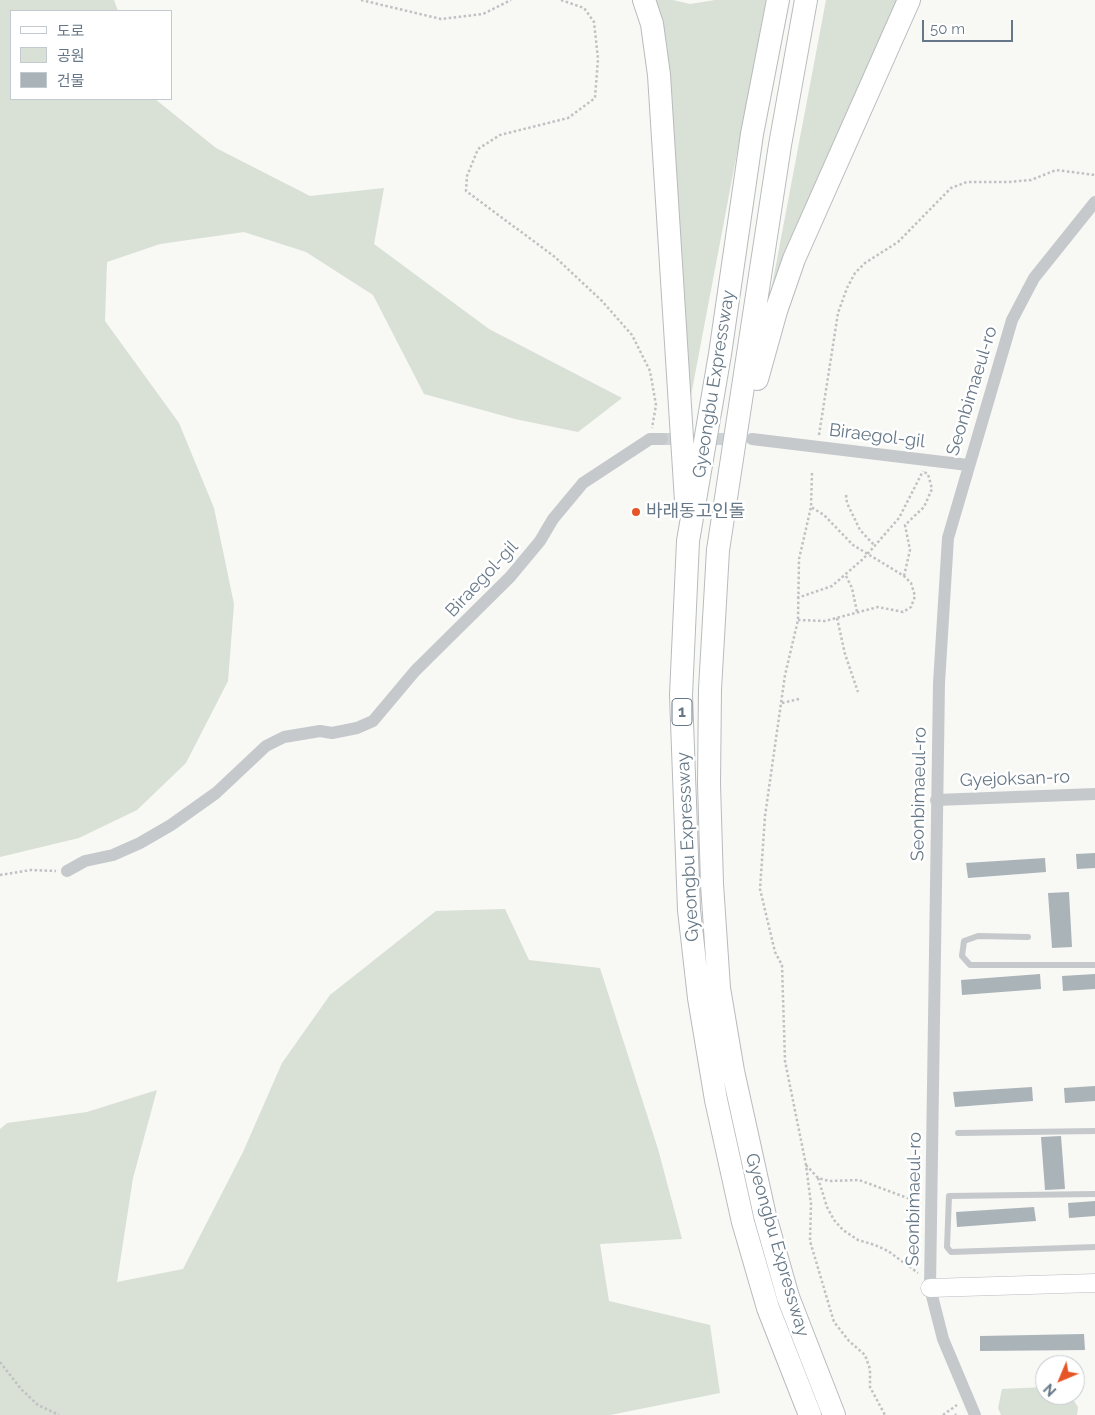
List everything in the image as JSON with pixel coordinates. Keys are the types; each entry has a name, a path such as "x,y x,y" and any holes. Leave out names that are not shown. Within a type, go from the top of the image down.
{"highway":[{"path":"644,0 652,24 659,75 688,540"},
{"name":"Gyeongbu Expressway","path":"778,0 752,134 720,354 688,540 682,695 689,910 699,998 716,1100 743,1222 768,1308 810,1415"},
{"name":"Gyeongbu Expressway","path":"806,0 780,145 718,550 710,689 709,784 712,884 719,988 733,1071 765,1216 788,1297 834,1415"},
{"path":"718,550 742,431 776,311 823,190 909,0"}],"main road":[{"path":"927,1281 1095,1283"}],"street":[{"name":"Seonbimaeul-ro","path":"975,1415 966,1398 943,1339 927,1281 939,683 948,538 968,464 1012,320 1034,278 1095,202"},
{"name":"Biraegol-gil","path":"67,871 85,861 113,855 140,843 171,825 216,793 266,746 284,737 320,731 340,731 373,721 415,672 510,577 540,541 553,519 583,483 656,439"},
{"name":"Biraegol-gil","path":"752,439 968,464"},
{"name":"Gyejoksan-ro","path":"936,800 1095,794"}],"lane":[{"path":"1028,936 978,936 964,941 962,956 970,965 1095,965"},
{"path":"958,1133 1095,1131"},
{"path":"1095,1194 949,1196 947,1248 951,1252 1095,1247"}],"path":[{"path":"361,0 441,19 483,14 511,0"},
{"path":"561,0 584,8 594,22 598,59 595,98 568,118 500,135 478,149 467,176 466,191 555,257 602,302 632,335 650,371 656,405 656,439"},
{"path":"817,447 838,312 855,272 865,263 898,242 951,188 967,182 1031,180 1056,170 1095,174"},
{"path":"797,598 832,586 846,576 869,553 899,518 923,471 928,474 932,489 924,507 905,525 910,550 904,576"},
{"path":"812,472 811,507 799,559 798,620 790,648 765,816 760,889 775,952 782,965 784,1062 806,1165 811,1204 810,1241 827,1305 834,1322 849,1341 865,1355 870,1369 870,1387 885,1415"},
{"path":"846,495 849,508 860,530 875,546"},
{"path":"798,620 817,623 878,608 895,611 908,610 915,596 911,583 904,576 853,545 824,515 811,507"},
{"path":"846,576 852,588 858,612"},
{"path":"837,618 845,654 858,692"},
{"path":"782,703 799,699"},
{"path":"0,875 31,870 67,871"},
{"path":"806,1165 818,1178 827,1207 834,1220 843,1230 858,1240 875,1244 888,1251 927,1281"},
{"path":"818,1178 829,1181 858,1180 922,1204"},
{"path":"0,1362 21,1389 38,1405 58,1415"},
{"path":"943,1415 966,1398"}],"green space":[{"path":"0,0 114,0 118,10 10,10 10,100 156,100 216,148 310,196 384,188 374,244 489,329 622,398 578,432 515,419 424,394 373,295 306,252 244,232 160,244 107,262 105,321 179,423 214,508 234,604 228,681 186,763 137,810 79,838 0,857"},
{"path":"655,0 673,0 690,4 715,0 766,0 689,406 685,404 667,45"},
{"path":"826,0 898,0 771,291"},
{"path":"505,909 529,960 600,968 658,1149 682,1239 600,1244 609,1301 710,1325 720,1393 610,1415 0,1415 0,1129 7,1123 87,1112 157,1090 133,1178 117,1282 183,1269 243,1152 282,1063 330,995 436,911"},
{"path":"1035,1387 1035,1405 1077,1405 1077,1415 1001,1415 998,1408 1002,1389"}],"building":[{"path":"1095,853 1095,868 1077,869 1076,854"},
{"path":"1045,858 1046,872 968,878 966,863"},
{"path":"1069,892 1072,947 1052,948 1048,893"},
{"path":"1040,974 1041,989 962,995 961,980"},
{"path":"1095,974 1095,989 1063,991 1062,976"},
{"path":"1095,1086 1095,1101 1065,1103 1064,1088"},
{"path":"1032,1087 1033,1101 955,1107 953,1092"},
{"path":"1061,1136 1065,1189 1045,1190 1041,1137"},
{"path":"1095,1201 1095,1216 1069,1218 1068,1203"},
{"path":"1034,1207 1036,1221 957,1227 956,1212"},
{"path":"1084,1334 1085,1350 980,1351 980,1336"}],"tunnel":[{"path":"662,439 739,439"}],"place":[{"name":"바래동고인돌","path":"636,512"}]}
